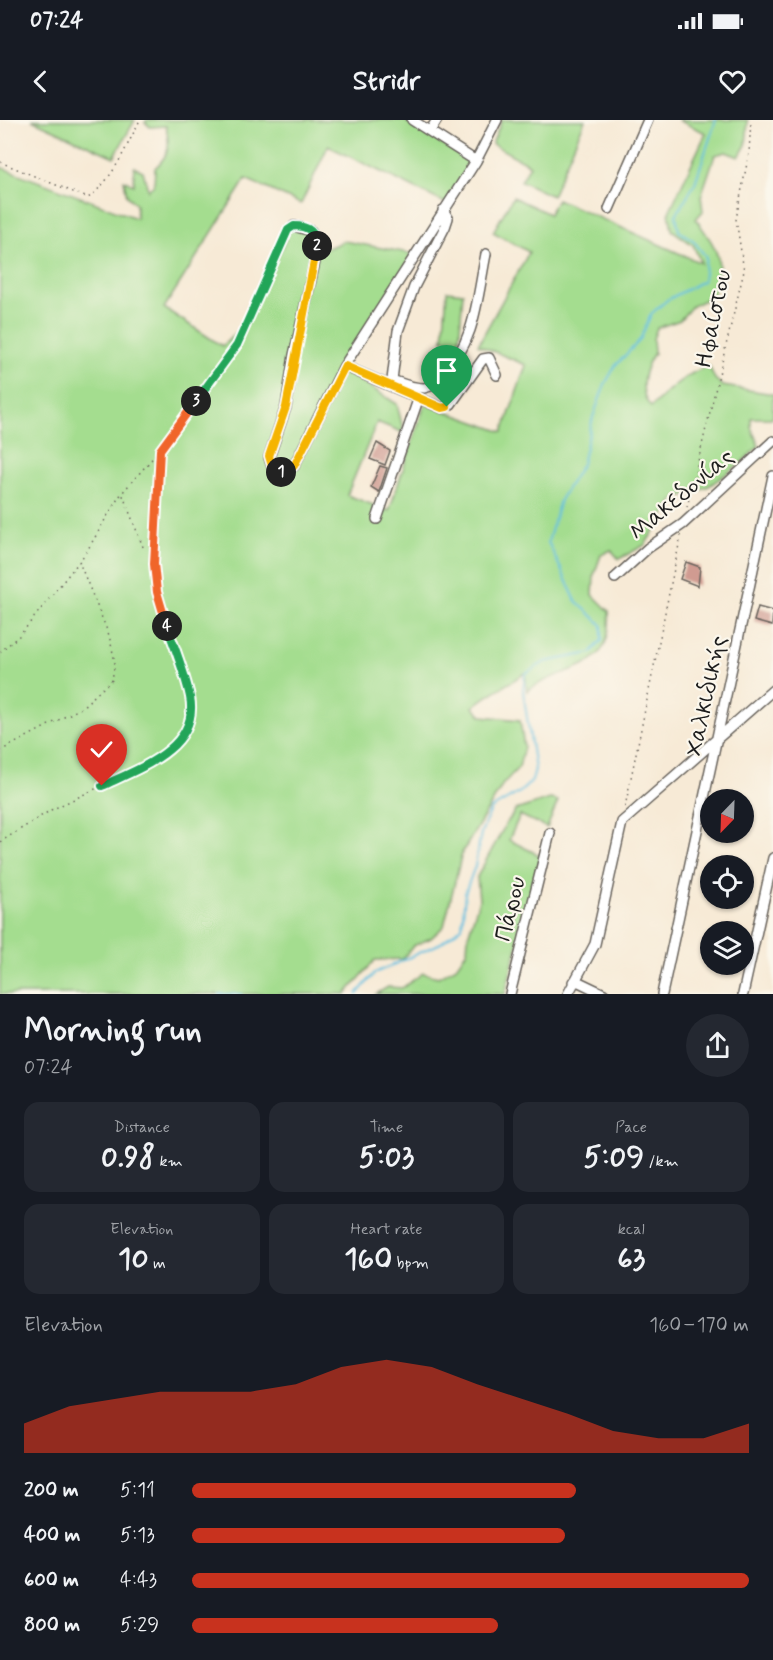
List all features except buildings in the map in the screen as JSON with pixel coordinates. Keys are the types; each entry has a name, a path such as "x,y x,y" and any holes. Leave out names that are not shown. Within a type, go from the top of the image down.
{"street":[{"path":"412,120 476,161"},
{"path":"430,131 437,120"},
{"path":"294,226 311,231 315,236 317,252 294,355 286,407 269,456 273,469 282,472 294,466 345,366 476,161 497,120"},
{"path":"609,209 648,120"},
{"path":"392,380 398,331 414,286 448,219 443,210"},
{"path":"373,372 410,387 426,388 435,383 450,368 473,327 486,254"},
{"path":"345,366 442,408 447,407 483,359 489,358 497,375"},
{"path":"377,519 419,397"},
{"name":"Μακεδονίας","path":"615,578 648,548 683,524 773,441"},
{"name":"Χαλκιδικής","path":"662,994 773,476"},
{"path":"568,994 595,944 622,822 773,690"},
{"name":"Πάρου","path":"510,994 550,833"},
{"path":"743,994 773,858"},
{"path":"573,982 579,982 603,994"}],"path":[{"path":"0,162 88,198 96,192 117,163 140,120"},
{"name":"Ηφαίστου","path":"622,822 683,524 744,271 736,219 749,153 751,120"},
{"path":"0,652 20,635 79,562 97,538 111,508 160,450 237,345 288,230 294,226"},
{"path":"0,842 51,810 150,763 174,747 191,718 190,699 157,592 154,537 160,450"},
{"path":"122,493 143,547"},
{"path":"0,751 81,708 112,680 115,662 109,635 79,562"}],"green space":[{"path":"32,120 135,120 114,157"},
{"path":"147,120 404,120 474,164 447,204 328,146 301,204 246,179 164,308 222,346 247,323 293,223 305,227 316,235 321,251 344,241 414,254 340,368 397,404 404,433 377,422 347,495 389,511 425,404 503,432 526,365 478,345 529,252 493,232 513,197 549,214 557,199 701,263 693,245 672,230 669,212 706,133 678,120 748,120 746,145 739,157 726,152 715,155 701,196 703,211 696,219 710,239 719,263 713,296 692,306 680,320 657,328 653,339 654,353 647,366 643,387 651,407 685,378 709,366 715,379 723,386 773,394 773,418 751,418 751,427 759,446 740,464 709,486 674,499 645,545 619,559 611,550 601,555 594,575 593,595 609,611 608,632 604,647 595,657 527,691 525,673 473,707 482,716 520,720 524,747 519,767 503,784 462,853 444,926 431,938 413,946 403,959 375,960 346,994 0,994 0,167 136,218 136,204 127,196 124,180 134,185 134,167 143,171 148,190 154,185 155,168 168,149 166,126 150,127 145,122"},
{"path":"502,120 585,120 552,196 521,181 530,165 492,144"},
{"path":"447,291 463,293 459,341 443,340"},
{"path":"550,799 558,801 547,828 520,815 509,840 541,856 505,994 376,994 388,987 402,988 423,973 438,977 455,968 467,951 468,936 479,900 477,877 506,824 516,810"}],"waterway":[{"path":"357,994 375,973 441,943 462,927 465,893 475,866 481,833 491,809 520,792 532,781 535,769 523,691 525,674 545,662 591,653 602,640 602,625 576,601 548,542 560,500 582,464 593,417 605,384 616,365 640,340 651,314 667,300 703,281 706,257 693,240 679,231 676,215 695,183 716,120"},
{"path":"166,994 175,994"},
{"path":"219,994 242,994"}],"route":[{"path":"102,786 150,763 174,747 191,718 190,699 157,592 154,528 160,450 232,354 288,230 298,226 311,231 317,243 317,252 294,355 286,407 269,456 269,464 273,469 282,472 294,466 345,366 442,408 447,407"}]}
